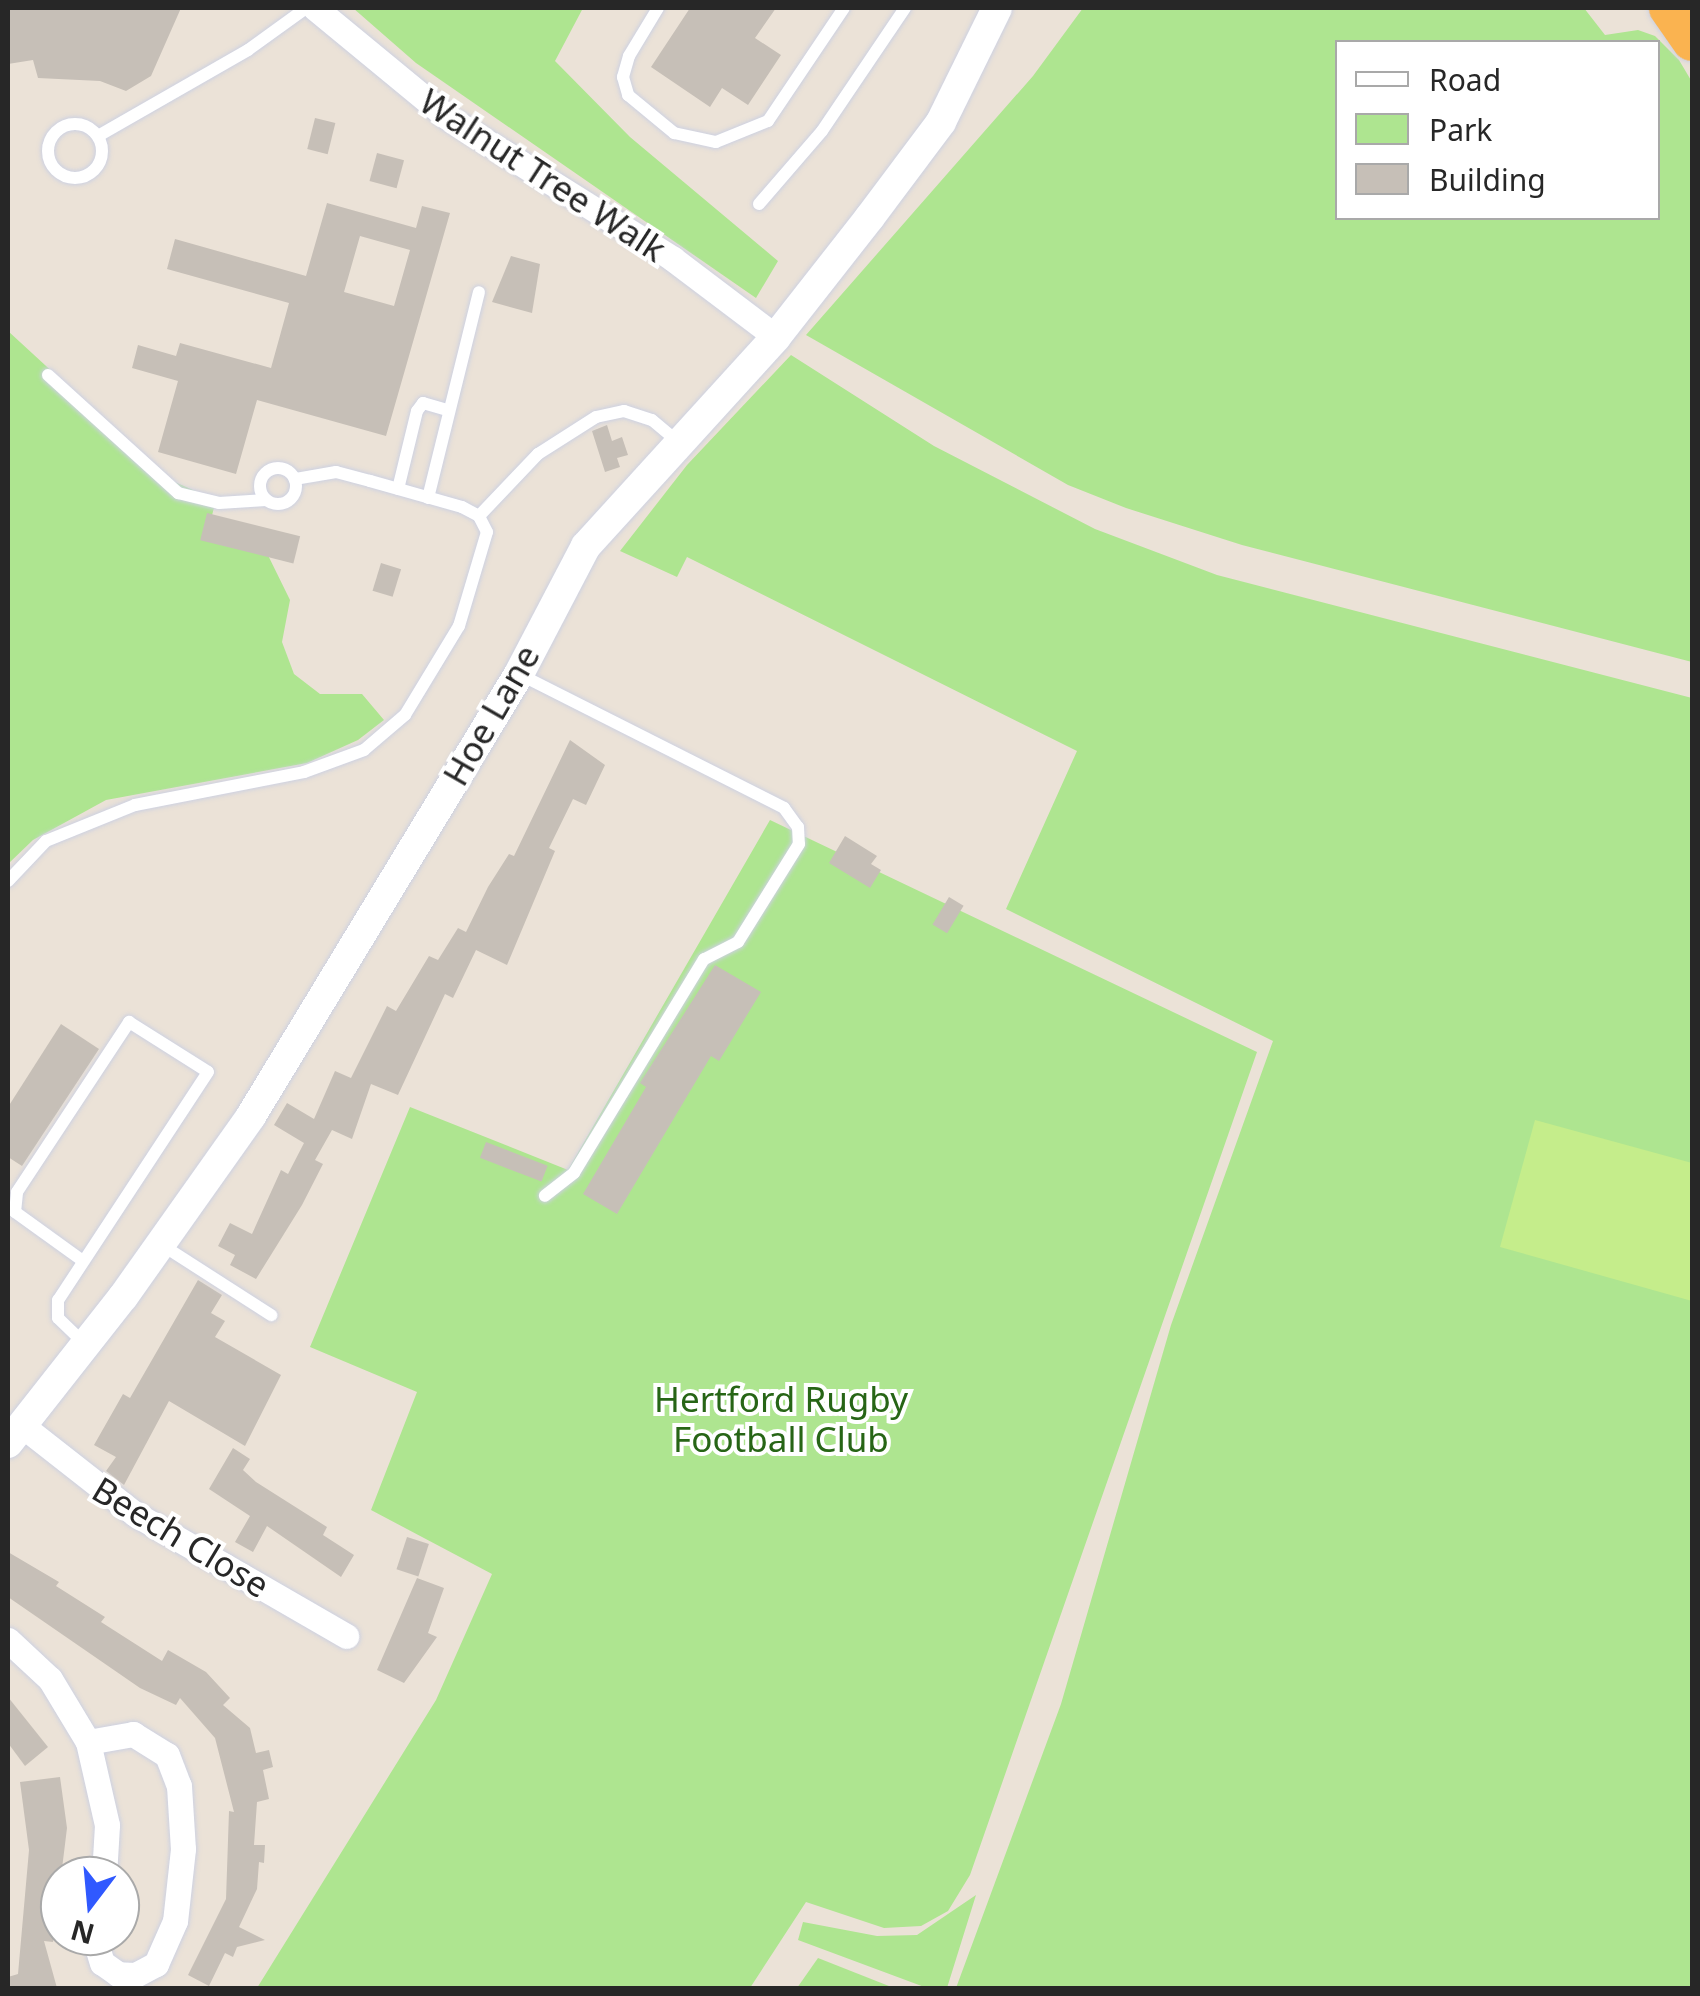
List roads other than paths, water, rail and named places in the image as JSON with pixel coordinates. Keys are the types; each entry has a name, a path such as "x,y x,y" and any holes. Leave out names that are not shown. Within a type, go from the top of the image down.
{"highway":[{"path":"1669,8 1692,40"}],"street":[{"name":"Walnut Tree Walk","path":"315,8 447,117 673,259 776,337"},
{"name":"Hoe Lane","path":"13,1434 87,1346 251,1116 519,674 586,546 776,337 941,122 997,8"},
{"name":"Beech Close","path":"13,1434 110,1498 346,1636"},
{"path":"8,1640 57,1688 88,1742 107,1825 105,1856"},
{"path":"88,1742 133,1734 167,1754 179,1786 183,1849 175,1921 156,1964 136,1975 118,1974 102,1963 100,1956"}],"lane":[{"path":"98,136 248,50 306,8"},
{"path":"658,8 629,56 623,77 628,95 674,132 716,142 768,121 844,8"},
{"path":"760,204 822,132 904,8"},
{"path":"83,124 98,136 102,155 85,176 66,178 51,166 50,138 64,125 83,124"},
{"path":"428,498 479,292"},
{"path":"48,375 178,493 220,503 289,501 295,479"},
{"path":"398,489 417,411 423,404 448,410"},
{"path":"479,516 538,454 596,417 624,411 652,420 678,443"},
{"path":"8,881 46,841 135,805 250,785 364,750 405,715 459,626 472,575 485,555 488,532 479,516 336,472 295,479 282,468 265,473 260,490 266,500"},
{"path":"519,674 784,808 798,827 799,844 738,942 704,959 574,1173 545,1196"},
{"path":"83,1261 15,1212 17,1192 129,1022 208,1072 58,1300 58,1318 87,1346"},
{"path":"162,1244 272,1315"}],"park label":[{"name":"Hertford Rugby Football Club","path":"781,1419"}]}
